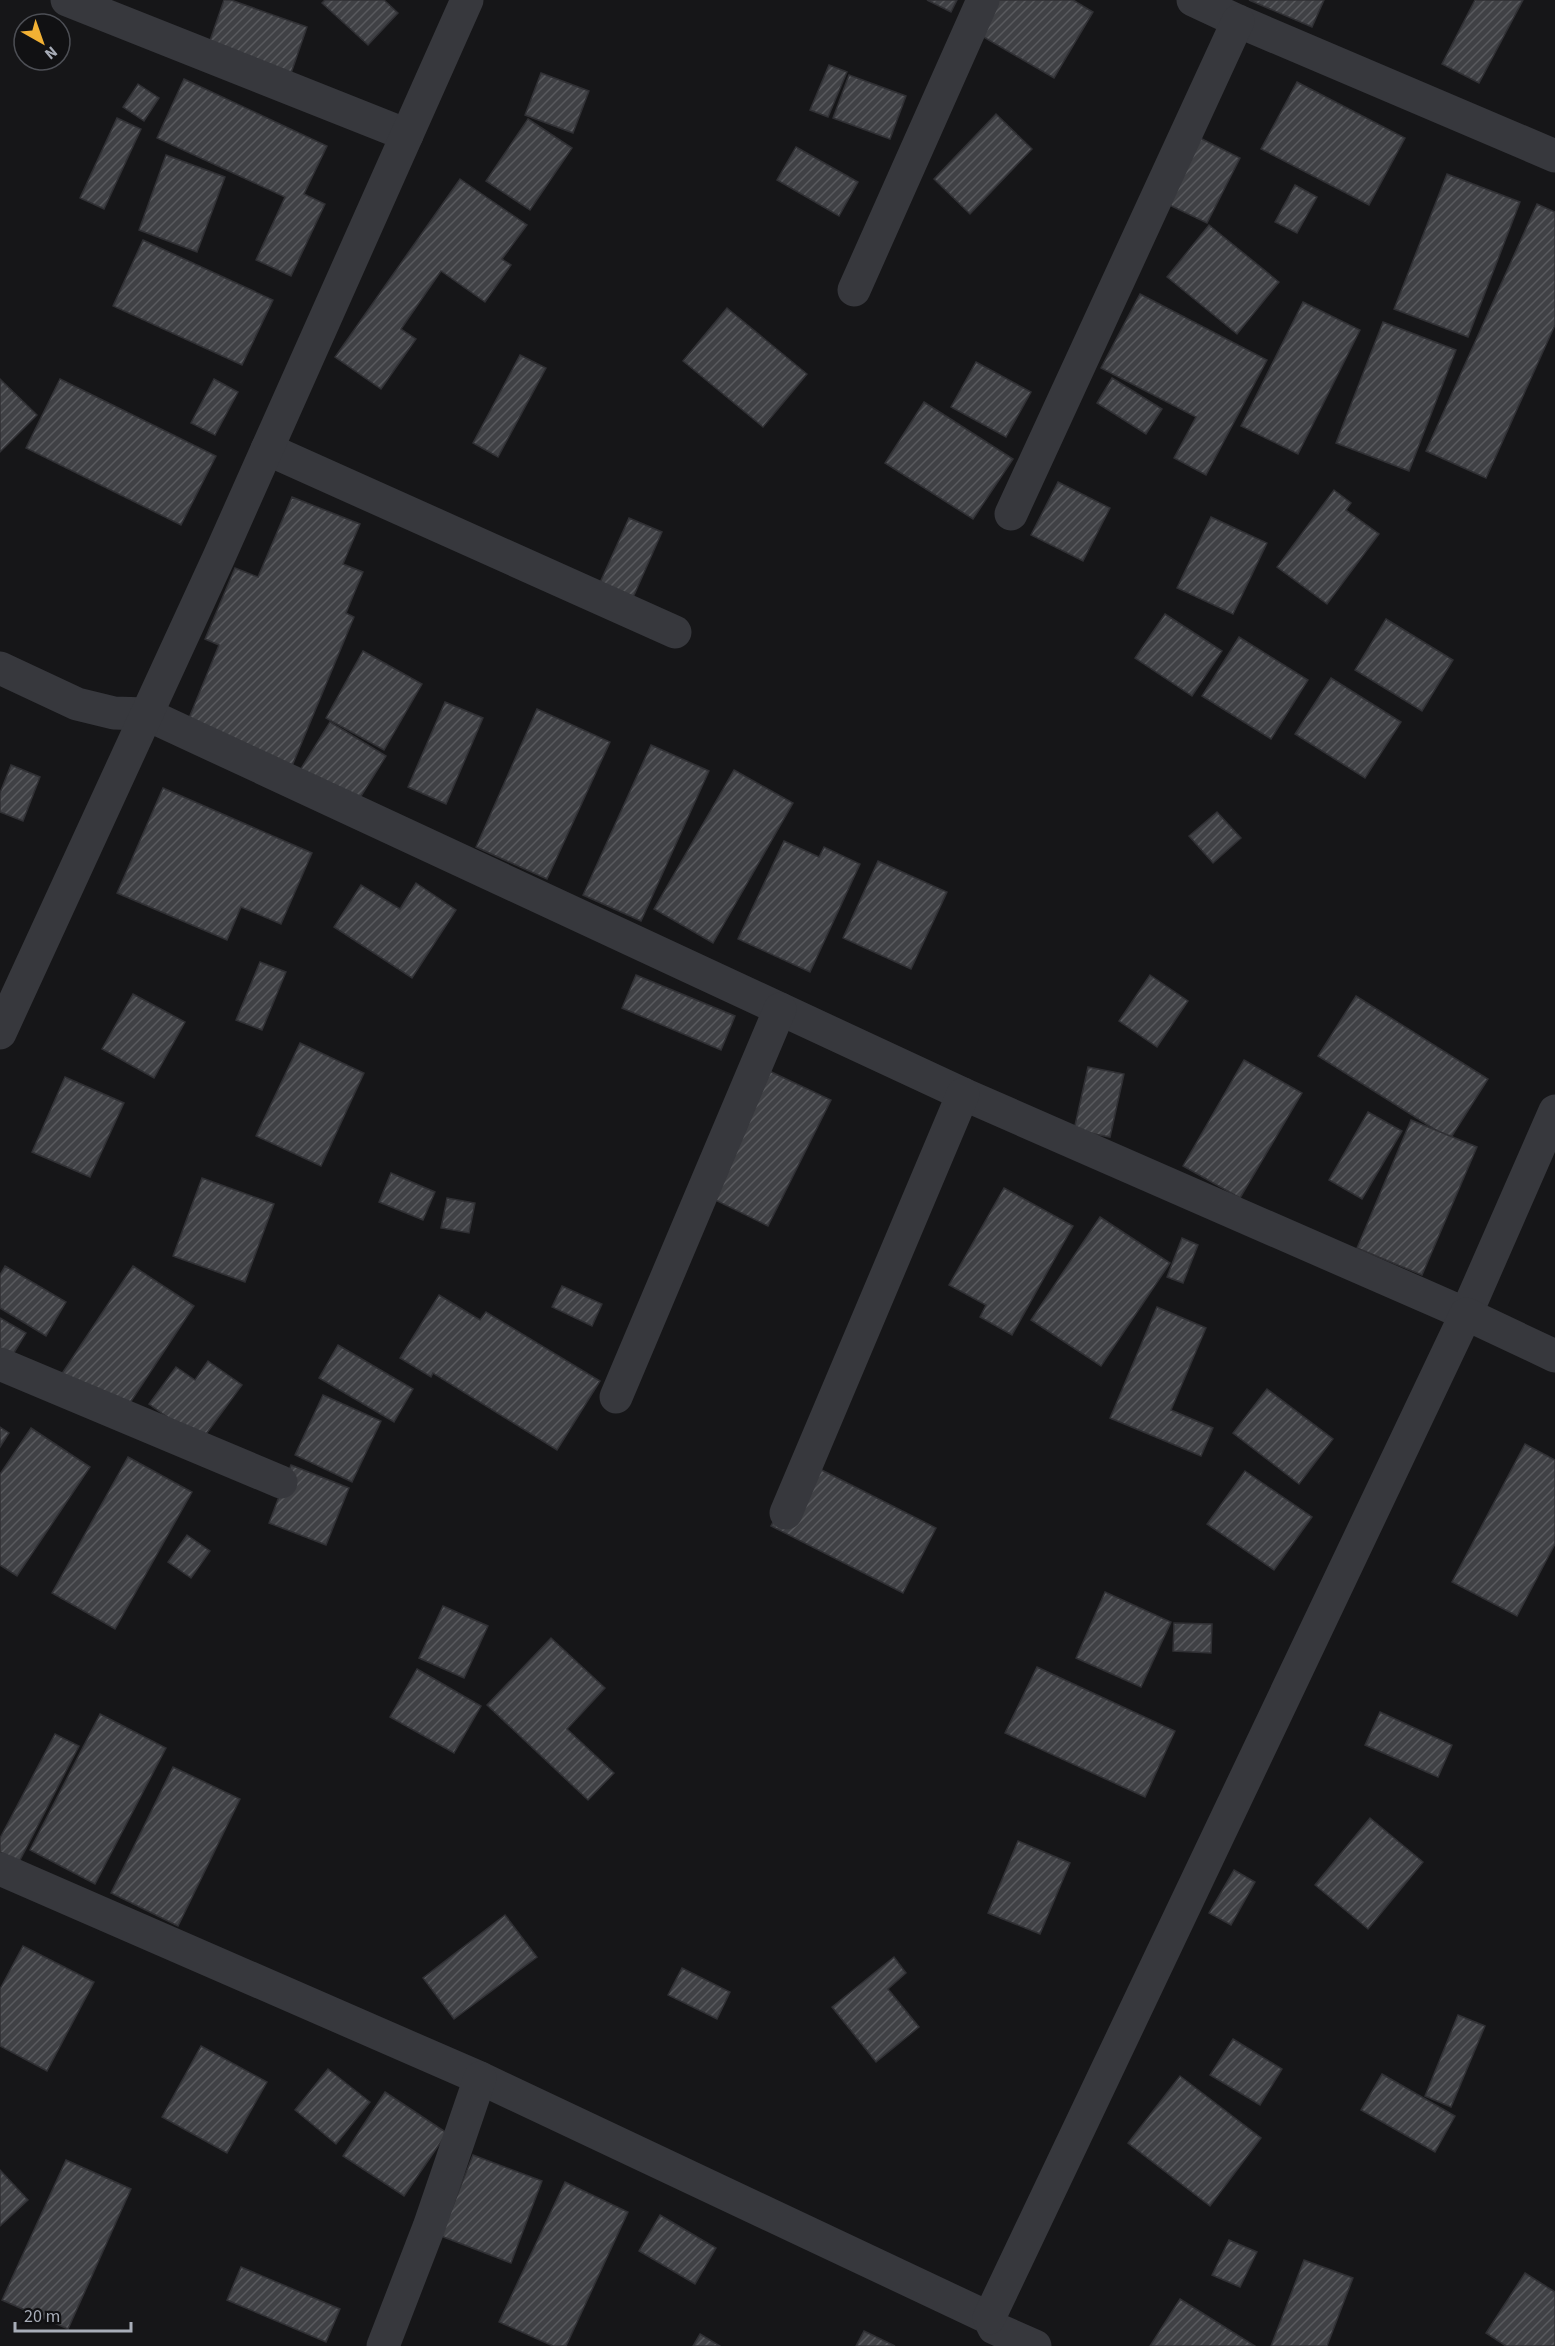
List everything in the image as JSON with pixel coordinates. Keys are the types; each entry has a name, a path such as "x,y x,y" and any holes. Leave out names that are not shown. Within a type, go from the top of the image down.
{"street":[{"path":"68,0 407,135"},
{"path":"0,1033 267,450 467,0"},
{"path":"854,290 983,0"},
{"path":"1193,0 1555,156"},
{"path":"1011,514 1238,21"},
{"path":"267,450 675,632"},
{"path":"0,668 77,704 114,713 146,714 963,1094 1466,1314 1555,1356"},
{"path":"616,1397 780,1009"},
{"path":"786,1513 963,1094"},
{"path":"990,2330 1466,1314 1555,1111"},
{"path":"0,1364 281,1482"},
{"path":"0,1869 480,2078 990,2330 1035,2346"},
{"path":"383,2346 429,2227 480,2078"}],"building":[{"path":"224,0 231,0 307,27 288,82 206,52"},
{"path":"325,0 384,0 398,13 368,45 322,3"},
{"path":"927,0 957,0 951,12"},
{"path":"994,0 1073,0 1093,12 1054,78 975,32"},
{"path":"1249,0 1324,0 1312,27"},
{"path":"1475,0 1523,0 1479,83 1442,64"},
{"path":"829,65 847,72 828,117 810,110"},
{"path":"541,73 589,91 573,133 525,115"},
{"path":"849,75 906,96 890,139 833,118"},
{"path":"184,79 327,146 304,194 325,204 291,276 256,260 285,197 157,138"},
{"path":"1297,82 1405,138 1369,205 1261,149"},
{"path":"138,84 159,98 144,121 123,107"},
{"path":"996,114 1032,149 970,214 934,179"},
{"path":"117,118 141,129 104,209 80,198"},
{"path":"528,119 572,148 530,210 486,181"},
{"path":"1198,137 1240,158 1207,223 1165,203"},
{"path":"796,147 858,182 839,216 777,180"},
{"path":"166,155 225,177 197,252 139,230"},
{"path":"1447,174 1520,202 1468,337 1394,309"},
{"path":"460,179 527,225 502,259 511,265 485,302 441,271 401,329 416,339 381,389 335,357"},
{"path":"1295,185 1317,197 1297,233 1275,222"},
{"path":"1537,204 1555,212 1555,325 1486,478 1426,451"},
{"path":"1209,225 1279,282 1237,334 1167,277"},
{"path":"143,240 273,300 242,365 113,306"},
{"path":"1140,294 1267,360 1206,475 1174,458 1196,417 1101,368"},
{"path":"1303,302 1360,330 1298,454 1241,426"},
{"path":"727,308 807,374 763,427 683,361"},
{"path":"1383,322 1456,350 1409,471 1336,443"},
{"path":"520,355 546,368 498,457 473,443"},
{"path":"976,362 1031,392 1006,437 951,407"},
{"path":"1112,378 1162,409 1146,434 1097,403"},
{"path":"0,379 37,415 0,452"},
{"path":"60,379 216,456 181,525 26,448"},
{"path":"214,379 238,392 215,435 191,423"},
{"path":"924,402 1013,459 973,519 885,463"},
{"path":"1058,482 1110,508 1083,561 1031,535"},
{"path":"1334,490 1351,503 1346,510 1379,534 1327,604 1277,567"},
{"path":"292,497 360,524 343,564 363,572 346,613 354,617 287,778 182,735 219,645 205,639 235,568 258,577"},
{"path":"1211,517 1267,543 1233,614 1177,588"},
{"path":"629,518 662,532 623,620 590,605"},
{"path":"1165,614 1222,651 1192,696 1135,658"},
{"path":"1386,619 1453,660 1422,711 1355,670"},
{"path":"1239,637 1308,680 1271,739 1202,696"},
{"path":"363,651 422,684 384,750 326,718"},
{"path":"1331,678 1401,722 1365,778 1295,734"},
{"path":"445,702 483,718 446,804 408,787"},
{"path":"537,709 610,742 547,879 476,847"},
{"path":"330,722 386,756 353,809 297,775"},
{"path":"651,745 709,771 641,921 583,895"},
{"path":"11,765 40,777 23,821 0,812 0,793"},
{"path":"734,770 793,803 713,943 654,909"},
{"path":"163,788 312,853 281,924 241,907 227,940 117,893"},
{"path":"1217,812 1241,838 1213,863 1189,836"},
{"path":"784,841 819,857 824,847 860,864 810,972 738,939"},
{"path":"878,861 947,892 911,969 843,938"},
{"path":"416,883 456,910 412,978 334,927 361,885 400,909"},
{"path":"260,962 286,972 262,1030 236,1020"},
{"path":"636,975 735,1016 721,1050 622,1008"},
{"path":"1150,975 1188,1001 1157,1047 1119,1021"},
{"path":"133,994 185,1022 154,1078 102,1049"},
{"path":"1356,996 1488,1079 1450,1139 1318,1056"},
{"path":"300,1043 364,1073 321,1166 256,1136"},
{"path":"1244,1060 1302,1093 1240,1198 1183,1166"},
{"path":"1088,1067 1124,1074 1110,1137 1074,1130"},
{"path":"763,1068 831,1100 768,1226 701,1193"},
{"path":"65,1077 124,1103 90,1177 32,1152"},
{"path":"1368,1112 1402,1131 1362,1199 1329,1180"},
{"path":"1411,1120 1477,1147 1422,1275 1357,1248"},
{"path":"391,1173 435,1192 423,1220 379,1202"},
{"path":"202,1178 274,1204 245,1282 173,1256"},
{"path":"1004,1188 1073,1226 1012,1335 980,1317 986,1305 949,1285"},
{"path":"447,1198 475,1203 469,1233 441,1228"},
{"path":"1100,1217 1170,1263 1101,1366 1031,1320"},
{"path":"1182,1238 1198,1245 1183,1283 1167,1277"},
{"path":"5,1266 66,1302 46,1336 0,1308 0,1275"},
{"path":"133,1266 194,1306 122,1415 61,1375"},
{"path":"562,1286 602,1304 592,1326 552,1307"},
{"path":"439,1295 480,1320 486,1312 600,1381 557,1450 433,1373 431,1377 400,1358"},
{"path":"1157,1307 1206,1328 1171,1410 1213,1428 1201,1456 1110,1418"},
{"path":"0,1318 26,1333 4,1369 0,1367"},
{"path":"338,1345 413,1389 394,1422 319,1378"},
{"path":"208,1361 242,1385 201,1441 149,1404 176,1367 195,1380"},
{"path":"1267,1389 1333,1439 1299,1484 1233,1433"},
{"path":"323,1395 381,1421 352,1482 295,1455"},
{"path":"0,1427 9,1433 0,1447"},
{"path":"31,1428 90,1467 17,1576 0,1565 0,1474"},
{"path":"1525,1444 1555,1460 1555,1544 1517,1616 1452,1582"},
{"path":"128,1457 192,1492 115,1629 52,1593"},
{"path":"804,1461 936,1528 903,1593 771,1526"},
{"path":"291,1465 349,1488 326,1545 269,1523"},
{"path":"1245,1471 1312,1517 1274,1570 1207,1524"},
{"path":"187,1535 210,1551 191,1578 168,1562"},
{"path":"1105,1592 1171,1622 1141,1687 1076,1658"},
{"path":"443,1606 488,1626 464,1678 419,1658"},
{"path":"1174,1623 1212,1624 1211,1653 1173,1651"},
{"path":"551,1638 605,1688 567,1729 614,1773 588,1800 487,1705"},
{"path":"1037,1667 1175,1731 1145,1797 1005,1733"},
{"path":"417,1669 481,1706 454,1753 390,1717"},
{"path":"1380,1712 1452,1745 1438,1777 1365,1745"},
{"path":"100,1714 166,1748 95,1884 30,1850"},
{"path":"55,1734 79,1746 19,1862 0,1852 0,1838"},
{"path":"173,1767 240,1799 178,1926 111,1893"},
{"path":"1370,1818 1423,1862 1368,1929 1315,1885"},
{"path":"1018,1841 1070,1863 1040,1934 988,1913"},
{"path":"1234,1870 1255,1882 1231,1925 1209,1913"},
{"path":"505,1915 537,1957 454,2019 423,1978"},
{"path":"23,1946 94,1982 47,2071 0,2046 0,1989"},
{"path":"894,1957 906,1973 888,1989 919,2027 876,2062 832,2007"},
{"path":"682,1968 730,1992 717,2019 668,1995"},
{"path":"1458,2015 1485,2026 1451,2107 1425,2096"},
{"path":"1233,2039 1282,2069 1260,2105 1210,2075"},
{"path":"201,2046 267,2082 227,2153 162,2117"},
{"path":"328,2069 370,2102 336,2144 295,2110"},
{"path":"1382,2074 1455,2116 1435,2152 1361,2110"},
{"path":"1180,2076 1261,2138 1210,2206 1128,2143"},
{"path":"385,2092 447,2133 404,2196 343,2156"},
{"path":"473,2155 542,2181 511,2263 441,2236"},
{"path":"66,2160 131,2189 68,2329 2,2300"},
{"path":"0,2170 28,2200 0,2226"},
{"path":"565,2182 628,2212 566,2346 553,2346 499,2322"},
{"path":"660,2215 716,2248 695,2284 639,2251"},
{"path":"1229,2240 1257,2252 1240,2287 1212,2275"},
{"path":"1304,2260 1353,2278 1327,2346 1271,2346"},
{"path":"241,2267 340,2309 326,2342 227,2300"},
{"path":"1525,2273 1555,2292 1555,2346 1506,2346 1486,2333"},
{"path":"1180,2299 1255,2346 1150,2346"},
{"path":"864,2331 895,2346 856,2346"},
{"path":"700,2334 720,2346 693,2346"}]}
